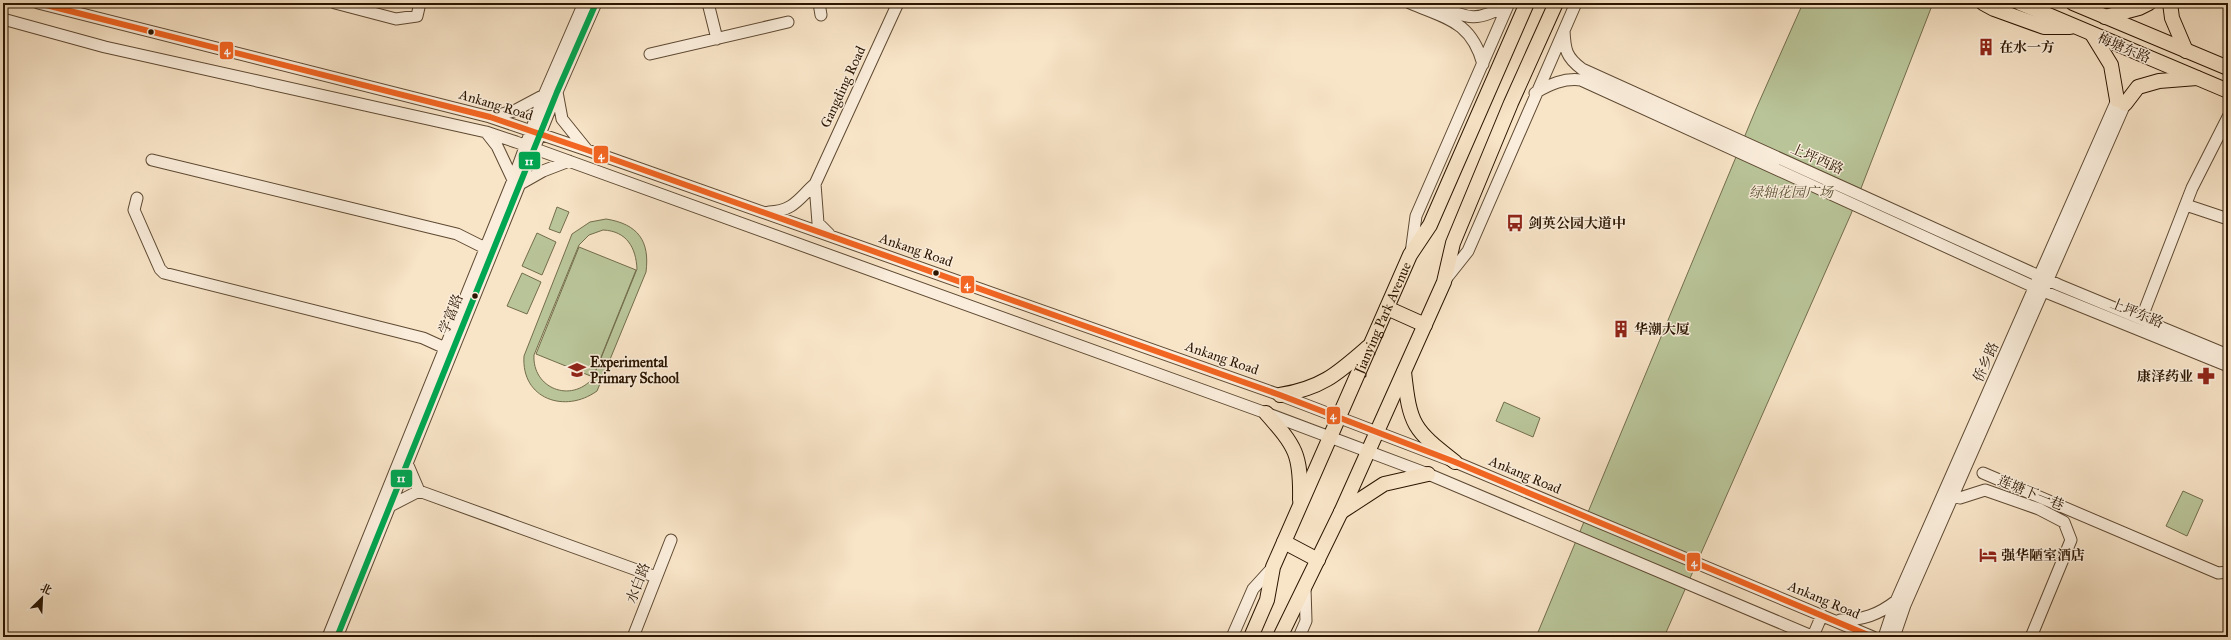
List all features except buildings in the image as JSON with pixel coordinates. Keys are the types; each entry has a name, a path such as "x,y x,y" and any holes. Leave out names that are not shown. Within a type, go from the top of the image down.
{"main road":[{"name":"Jianying Park Avenue","path":"1251,637 1267,600 1273,567 1410,255 1430,224 1527,3"},
{"path":"1280,637 1341,512 1444,282 1453,243 1511,103 1556,3"},
{"path":"1983,3 1994,9 2044,27 2076,28"},
{"name":"梅塘东路","path":"2020,3 2076,28 2228,91"},
{"name":"梅塘东路","path":"2074,3 2228,68"},
{"path":"2105,16 2139,8 2148,3"},
{"path":"2170,3 2172,18 2186,51"},
{"path":"2092,34 2111,65 2121,102 2138,87 2159,81 2198,78"},
{"path":"1387,308 1425,325"},
{"path":"1280,395 1310,388 1326,381 1372,344"},
{"path":"1404,372 1412,420 1425,438 1455,462"},
{"path":"1266,413 1288,438 1299,460 1300,505"},
{"path":"1341,512 1384,484 1428,474"},
{"path":"1284,542 1318,560"}],"street":[{"name":"Ankang Road","path":"38,3 490,117 587,150 1280,395 1455,462 1873,637"},
{"path":"335,3 396,19 417,16 420,3"},
{"name":"学富路","path":"328,637 485,248 535,148 536,133 544,95 584,3"},
{"name":"学富路","path":"337,637 407,463 536,133 557,92 596,3"},
{"path":"708,3 717,39"},
{"path":"819,3 821,15"},
{"name":"Gangding Road","path":"815,184 898,3"},
{"path":"1410,3 1460,20 1471,17 1483,17 1509,4"},
{"path":"1434,3 1460,20 1472,38 1483,64"},
{"path":"1444,282 1468,251 1535,93 1576,3"},
{"path":"1410,255 1416,216 1509,4"},
{"name":"Ankang Road","path":"3,19 105,47 486,132 535,148 1266,413 1428,474 1814,637"},
{"path":"650,54 788,22"},
{"path":"1535,93 1548,85 1581,75 1571,61 1565,48 1564,31"},
{"name":"上坪西路","path":"1581,75 2044,278"},
{"name":"上坪西路","path":"1581,75 2039,290"},
{"path":"557,92 562,119 587,150"},
{"path":"490,117 514,111 544,95"},
{"name":"侨乡路","path":"1894,637 1905,605 2044,278 2121,102"},
{"path":"2142,317 2192,188 2228,117"},
{"path":"486,132 497,146 517,182 569,161"},
{"path":"152,160 457,234 485,248"},
{"path":"620,179 626,164"},
{"path":"764,213 783,212 802,199 815,184"},
{"path":"815,184 818,223 831,236"},
{"path":"137,198 134,210 160,269 164,274 423,338 445,348"},
{"path":"2186,205 2228,219"},
{"name":"上坪东路","path":"2044,278 2228,355"},
{"name":"侨乡路","path":"1884,637 1896,601 2039,290"},
{"name":"上坪东路","path":"2039,290 2228,366"},
{"path":"407,463 420,492"},
{"path":"1983,473 2218,573 2228,572"},
{"name":"莲塘下一巷","path":"1960,498 1985,490 2039,509 2064,522 2072,540 2031,637"},
{"path":"390,506 420,492 656,577"},
{"name":"水白路","path":"633,637 671,540"},
{"path":"1232,637 1253,589 1273,567"},
{"path":"1298,637 1306,621 1305,588"},
{"path":"1835,620 1857,620 1873,616 1896,601"},
{"path":"1814,637 1822,615"}],"green space":[{"name":"绿轴花园广场","path":"1803,3 1933,3 1851,214 1664,637 1536,637 1756,109"},
{"path":"557,207 569,212 560,233 549,229"},
{"path":"606,219 617,221 634,230 644,243 647,261 646,272 597,391 585,398 572,401 559,401 547,398 537,392 530,383 525,371 524,356 572,234 590,222","holes":["603,230 611,231 624,237 629,242 635,254 637,269 593,378 584,386 574,390 564,391 554,389 546,384 539,376 535,367 534,355 579,245 589,235"]},
{"path":"537,233 556,242 542,275 522,266"},
{"path":"579,247 636,270 593,377 536,354"},
{"path":"522,273 541,282 527,314 507,306"},
{"path":"1504,402 1540,418 1533,437 1496,421"},
{"path":"2183,491 2203,500 2187,536 2166,526"}],"transit line":[{"name":"4","path":"38,3 490,117 587,150 1280,395 1455,462 1873,637"},
{"name":"11","path":"337,637 557,92 596,3"}],"place":[{"name":"在水一方","path":"1986,47"},
{"name":"剑英公园大道中","path":"1515,223"},
{"name":"华潮大厦","path":"1621,329"},
{"name":"Experimental Primary School","path":"577,370"},
{"name":"康泽药业","path":"2206,376"},
{"name":"强华陋室酒店","path":"1988,555"}]}
